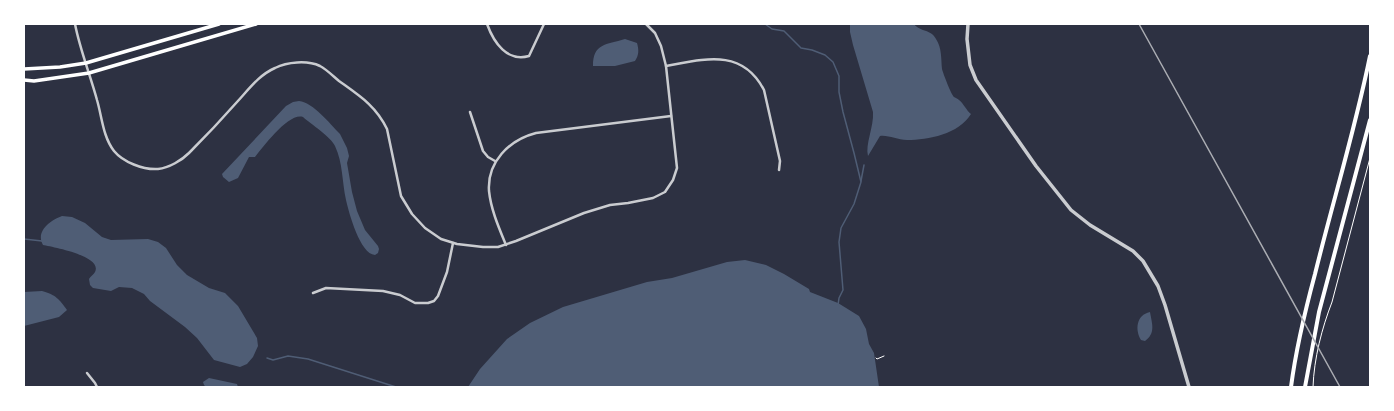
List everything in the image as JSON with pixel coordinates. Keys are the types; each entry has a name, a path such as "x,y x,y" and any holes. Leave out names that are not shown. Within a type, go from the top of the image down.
{"main road":[{"path":"24,69 60,67 86,63 219,24"},
{"path":"24,80 34,81 89,73 256,24"},
{"path":"1291,387 1297,347 1362,95 1370,56"},
{"path":"1305,387 1319,312 1370,120"}],"street":[{"path":"76,24 80,46 106,135 114,151 126,161 143,167 158,169 173,164 188,154 260,77 275,68 291,63 319,66 359,95 376,110 387,130 401,196 412,214 425,228 441,239 453,243 483,247 498,247 506,245 584,212 610,205 653,198 666,192 673,180 677,168 666,66 661,46 655,33 646,24"},
{"path":"487,24 495,40 503,51 514,57 521,58 529,56 544,24"},
{"path":"968,24 967,39 970,66 976,80 1036,166 1072,210 1090,225 1133,251 1143,261 1158,286 1165,305 1189,387"},
{"path":"666,66 710,60 727,60 742,64 752,72 764,90 780,161 779,170"},
{"path":"470,112 483,151 488,157 495,161"},
{"path":"506,245 494,214 489,190 490,178 495,161 507,147 525,136 536,133 671,116"},
{"path":"313,293 326,288 383,291 400,295 415,303 428,303 434,301 438,296 447,272 453,243"},
{"path":"87,374 97,387"}],"path":[{"path":"1313,387 1315,364 1324,323 1334,295 1370,158"},
{"path":"876,358 877,359 884,356"}],"water":[{"path":"850,24 914,24 916,27 934,36 939,46 945,79 951,92 971,114 966,121 951,131 924,139 903,140 880,136 868,156 867,151 873,112 853,45"},
{"path":"625,39 637,43 638,52 635,61 615,66 593,66 595,53 598,49 607,44"},
{"path":"299,101 316,109 340,134 347,148 349,156 347,163 352,192 357,211 365,230 378,246 378,253 375,255 370,253 365,248 356,232 346,200 340,159 333,142 303,117 297,117 284,125 255,157 249,157 238,178 229,182 223,177 222,174 286,106 293,102"},
{"path":"62,216 72,217 85,223 102,237 111,240 148,239 158,242 166,248 177,265 187,275 209,288 225,293 238,306 257,338 258,346 253,357 247,364 240,367 214,360 197,338 185,327 150,301 144,294 132,288 119,287 111,291 93,288 90,285 89,279 95,272 95,266 92,261 76,253 43,245 41,235 45,227 53,220"},
{"path":"745,260 766,265 809,289 810,292 838,303 859,316 866,329 869,344 874,353 879,387 468,387 480,369 507,339 530,323 563,307 647,282 672,278 727,262"},
{"path":"42,291 57,298 67,310 59,317 24,326 24,292"},
{"path":"1150,312 1152,331 1151,335 1145,341 1141,340 1139,336 1138,323 1142,316"},
{"path":"209,378 237,384 238,387 206,387 203,382"}],"waterway":[{"path":"765,24 772,29 784,31 801,48 825,55 833,62 839,76 839,92 843,112 861,182 854,204 841,228 839,242 843,290 839,298 838,305"},
{"path":"861,181 864,165"},
{"path":"24,239 42,241"},
{"path":"267,358 273,360 288,356 308,359 396,387"}],"railway":[{"path":"1139,24 1340,387"}]}
